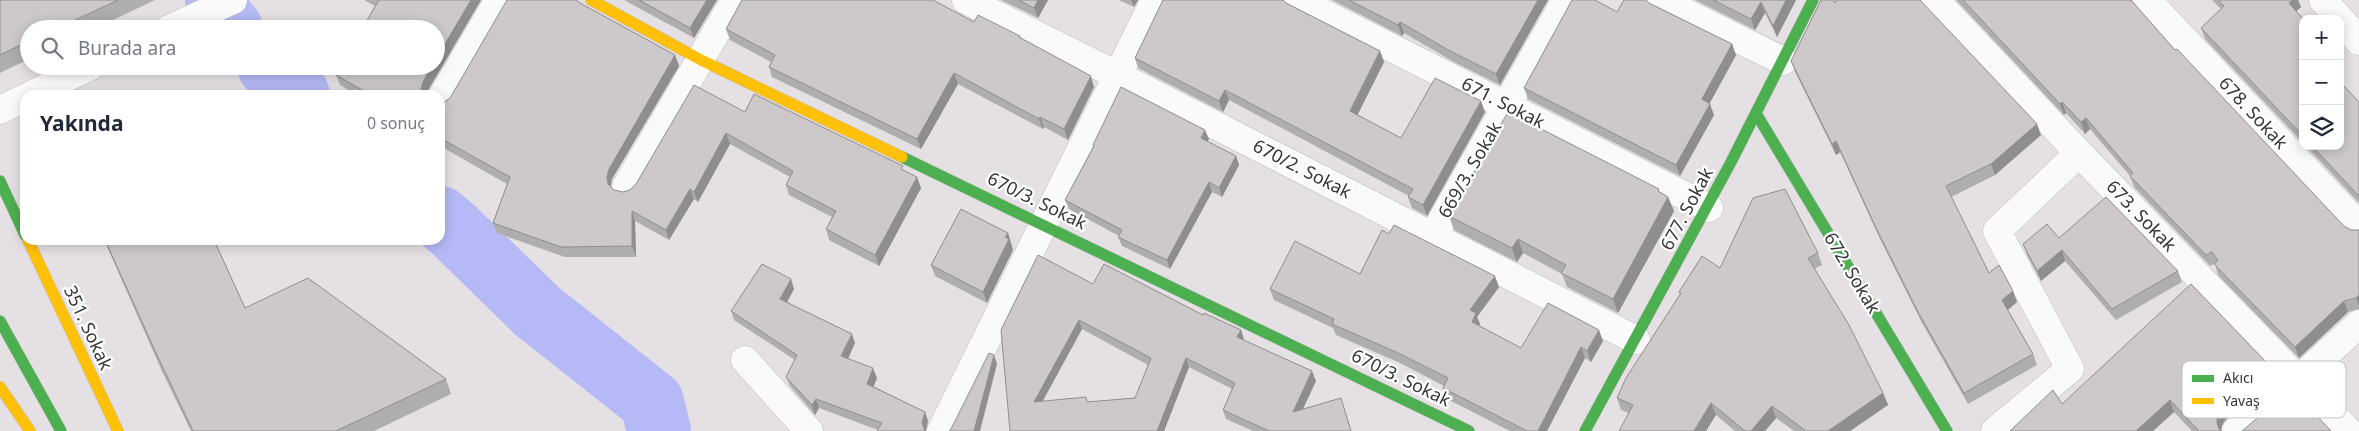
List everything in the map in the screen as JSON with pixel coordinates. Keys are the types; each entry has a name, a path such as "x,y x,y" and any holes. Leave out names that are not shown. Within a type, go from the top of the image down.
{"street":[{"path":"189,20 233,0"},
{"path":"445,92 499,0"},
{"name":"670/3. Sokak","path":"591,0 701,60 1043,223 1469,431"},
{"path":"626,187 735,0"},
{"name":"670/2. Sokak","path":"966,0 1117,74 1636,340"},
{"path":"941,431 1155,0"},
{"name":"671. Sokak","path":"1297,0 1709,208"},
{"name":"669/3. Sokak","path":"1433,236 1566,0"},
{"path":"1660,0 1784,61"},
{"name":"677. Sokak","path":"1585,431 1709,208 1757,116 1813,0"},
{"name":"673. Sokak","path":"1935,0 2079,153 2283,361"},
{"name":"678. Sokak","path":"2147,0 2359,226"},
{"path":"2323,0 2336,15"},
{"path":"2344,23 2359,40"},
{"path":"41,90 72,75"},
{"path":"0,110 20,100"},
{"name":"672. Sokak","path":"1757,116 1947,431"},
{"path":"1995,431 2070,369 1997,231 2079,153"},
{"path":"0,182 20,224"},
{"name":"351. Sokak","path":"30,245 118,431"},
{"path":"0,321 61,431"},
{"path":"2319,361 2359,324"},
{"path":"745,360 809,431"},
{"path":"0,387 30,431"},
{"path":"2236,431 2252,418"},
{"name":"673. Sokak","path":"2336,418 2348,431"}],"building":[{"path":"0,0 118,0 75,20 20,20 20,45 0,55"},
{"path":"379,0 471,0 445,44 445,20 367,20"},
{"path":"507,0 576,0 675,55 609,169 608,184 614,190 623,192 630,190 636,184 694,85 745,112 754,94 903,166 901,169 917,177 875,255 826,229 836,211 786,185 793,171 726,133 694,192 690,189 666,230 632,211 632,246 561,247 493,223 510,177 445,141 445,102 450,98"},
{"path":"639,0 707,0 690,28"},
{"path":"742,0 933,0 974,22 978,15 1091,76 1064,129 1040,117 1039,119 954,73 917,139 769,67 775,55 726,29"},
{"path":"1019,0 1038,0 1034,8"},
{"path":"1163,0 1283,0 1380,51 1350,111 1401,138 1435,78 1481,101 1423,205 1408,197 1413,189 1225,90 1219,101 1135,58"},
{"path":"1349,0 1538,0 1496,74 1450,51 1400,22 1398,25"},
{"path":"1572,0 1595,0 1617,12 1624,0 1646,0 1732,44 1702,99 1710,104 1676,165 1524,88"},
{"path":"1713,0 1786,0 1773,26 1761,2 1751,19"},
{"path":"1821,0 1833,0 1835,3 1836,0 1920,0 2037,124 1991,164 1946,186 1989,273 1999,265 2013,291 2002,300 2033,354 1964,393 1918,312 1876,228 1836,141 1832,144 1791,61"},
{"path":"1963,0 2131,0 2175,50 2177,49 2344,226 2351,230 2359,230 2359,295 2356,298 2344,301 2295,347 2214,264 2218,260 2212,252 2206,255 2130,176 2133,173 2086,118 2081,122 2062,102 2060,104"},
{"path":"2218,0 2293,0 2289,3 2300,15 2299,132 2201,28 2224,6"},
{"path":"336,75 427,75 421,90 362,90"},
{"path":"2344,86 2359,102 2359,196 2316,150 2344,150"},
{"path":"1121,87 1205,130 1201,138 1236,156 1219,188 1209,182 1167,260 1118,237 1122,230 1065,200 1094,146"},
{"path":"1508,112 1659,189 1658,191 1668,197 1613,299 1561,273 1566,265 1518,239 1512,248 1449,216"},
{"path":"1785,189 1818,253 1808,258 1849,325 1883,393 1828,431 1806,431 1772,406 1751,431 1745,431 1711,403 1694,431 1619,431 1633,405 1617,398 1626,378 1681,293 1679,292 1702,256 1720,268 1753,198"},
{"path":"2106,197 2178,271 2112,309 2062,250 2037,271 2023,244 2047,224 2059,238"},
{"path":"961,209 1008,233 1005,237 1009,239 983,292 931,265"},
{"path":"1394,225 1495,276 1470,310 1476,313 1472,322 1521,348 1548,303 1599,330 1587,351 1581,347 1538,431 1527,431 1443,388 1448,378 1396,352 1332,324 1334,319 1270,289 1295,241 1360,274 1382,230 1389,234"},
{"path":"107,245 216,245 245,308 308,278 446,379 336,431 193,431"},
{"path":"1038,255 1093,284 1104,264 1203,315 1204,313 1241,330 1237,337 1312,371 1293,412 1341,398 1351,431 1269,431 1223,410 1235,383 1186,358 1157,431 1010,431 1001,330","holes":["1079,320 1151,358 1135,398 1087,402 1086,397 1034,402"]},
{"path":"762,264 791,279 780,299 852,334 841,356 873,368 867,384 925,412 922,423 925,431 877,431 882,423 816,399 812,405 786,377 797,355 731,311"},
{"path":"2191,284 2265,361 2182,361 2182,413 2170,400 2136,431 2010,431 2053,390 2062,404"},
{"path":"989,353 994,355 974,431 949,431 951,429"},
{"path":"2187,418 2217,418 2219,429 2222,431 2199,431"},
{"path":"2257,418 2319,418 2331,431 2242,431"}],"waterway":[{"path":"217,0 219,17 222,20"},
{"path":"278,75 293,90"},
{"path":"445,222 537,311 652,402 659,431"}],"traffic: fast":[{"path":"1585,431 1730,164 1813,0"},
{"path":"1757,115 1947,431"},
{"path":"902,157 1469,431"},
{"path":"0,181 20,224"},
{"path":"0,321 61,431"}],"traffic: slow":[{"path":"591,0 701,60 902,157"},
{"path":"30,245 118,431"},
{"path":"0,387 30,431"}]}
